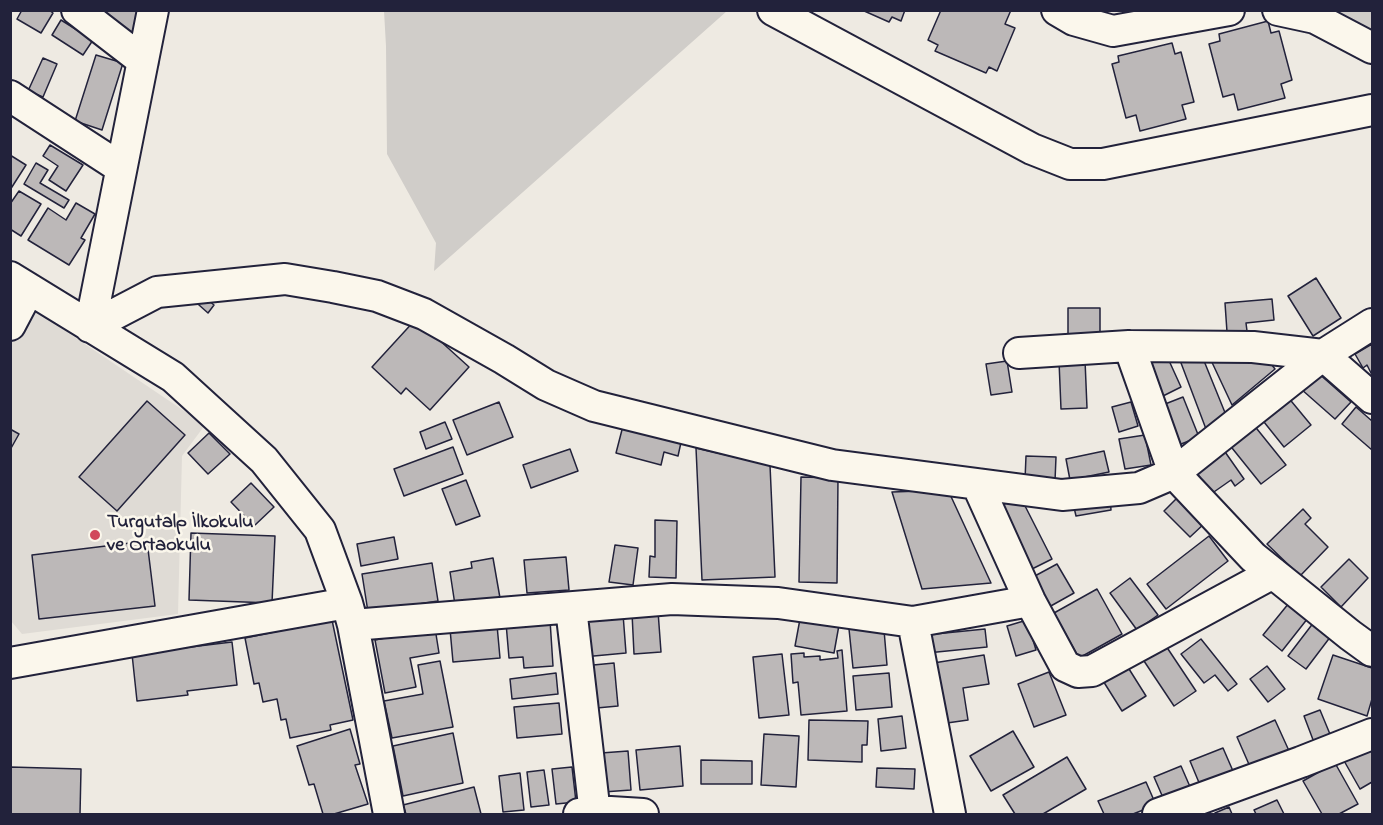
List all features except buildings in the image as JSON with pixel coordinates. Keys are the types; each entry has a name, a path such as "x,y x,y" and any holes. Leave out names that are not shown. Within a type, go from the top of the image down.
{"street":[{"path":"77,10 143,61"},
{"path":"90,327 153,10"},
{"path":"773,10 1032,149 1070,164 1103,164 1372,110"},
{"path":"1058,10 1074,20 1113,31 1229,10"},
{"path":"1278,10 1315,18 1372,48"},
{"path":"10,96 121,168"},
{"path":"90,327 157,292 285,279 333,286 377,296 424,314 546,385 594,406 832,465 1062,495 1139,488 1174,472 1323,355 1372,324"},
{"path":"10,325 20,283 173,377 264,460 320,530 350,614 389,814"},
{"path":"1129,346 1174,472 1253,557 1372,651"},
{"path":"1019,353 1129,346 1253,346 1323,355 1372,398"},
{"path":"977,484 1030,601 1065,666 1078,672 1092,671 1273,573"},
{"path":"10,663 350,614 571,608 672,599 778,603 913,622 1030,601"},
{"path":"571,608 589,814 643,814"},
{"path":"913,622 950,814"},
{"path":"1158,814 1372,734"}],"shaded area":[{"path":"384,10 727,11 434,271 436,243 387,154"},
{"path":"1290,11 1372,11 1372,55"},
{"name":"Turgutalp İlkokulu ve Ortaokulu","path":"27,305 205,425 182,456 178,614 22,634 11,621 10,337"}],"place":[{"name":"Turgutalp İlkokulu ve Ortaokulu","path":"95,535"}]}
